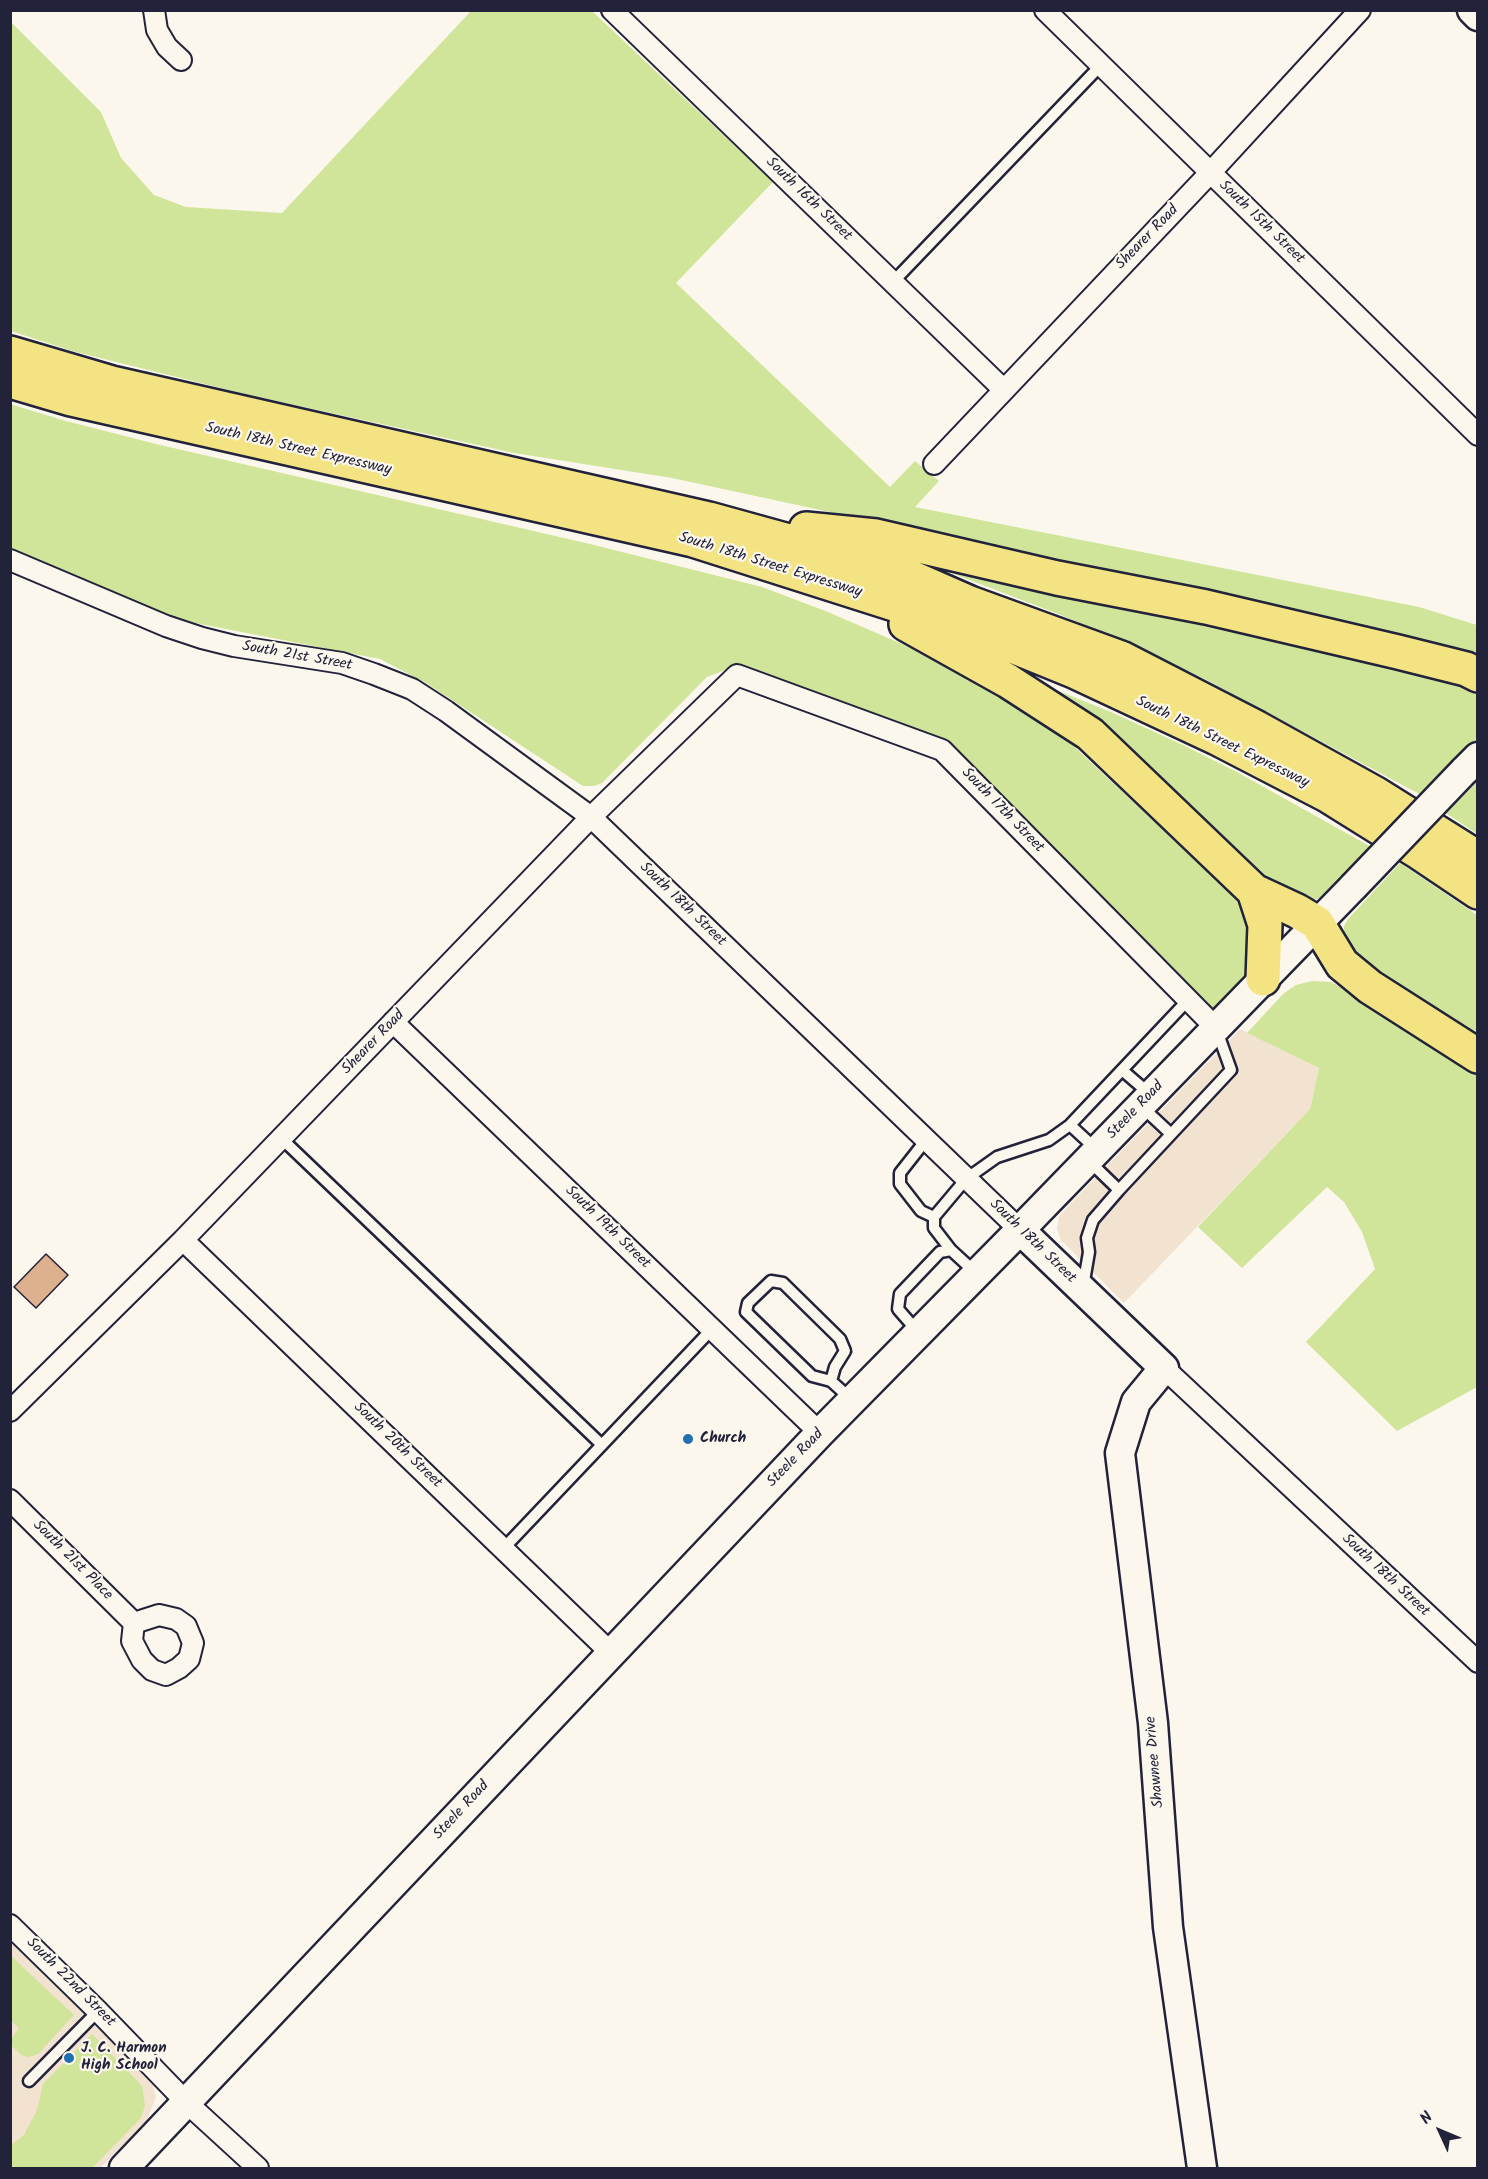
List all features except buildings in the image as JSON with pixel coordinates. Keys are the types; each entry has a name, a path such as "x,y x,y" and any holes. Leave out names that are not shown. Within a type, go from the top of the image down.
{"highway":[{"name":"South 18th Street Expressway","path":"10,353 112,383 709,519 897,571 970,603 1121,658 1257,728 1376,794 1478,858"},
{"name":"South 18th Street Expressway","path":"10,381 71,399 693,540 963,626 1076,672 1217,738 1327,795 1478,892"},
{"path":"709,519 876,536 1058,578 1218,610 1466,669 1478,675"},
{"path":"835,586 1008,681 1090,734 1254,891 1317,923 1342,964 1370,987 1478,1056"},
{"path":"1254,891 1265,924 1263,979"}],"main road":[{"path":"1472,10 1478,16"},
{"name":"Steele Road","path":"124,2169 820,1433 1471,764"},
{"name":"South 18th Street","path":"1020,1230 1164,1368"},
{"name":"Shawnee Drive","path":"1164,1368 1136,1402 1120,1453 1153,1722 1168,1927 1202,2169"}],"street":[{"path":"154,10 157,30 167,47 181,60"},
{"name":"South 16th Street","path":"612,10 1004,390"},
{"name":"South 15th Street","path":"1045,10 1478,435"},
{"name":"Shearer Road","path":"934,464 1210,173 1360,10"},
{"name":"South 21st Street","path":"10,560 166,626 202,638 234,646 342,663 412,689 446,711 591,817"},
{"name":"Shearer Road","path":"10,1411 183,1240 591,817 737,675"},
{"name":"South 17th Street","path":"737,675 942,750 1216,1028"},
{"name":"South 18th Street","path":"591,817 1020,1230"},
{"name":"South 19th Street","path":"393,1022 820,1433"},
{"name":"South 20th Street","path":"183,1240 611,1653"},
{"name":"South 18th Street","path":"1164,1368 1478,1662"},
{"name":"South 21st Place","path":"10,1500 134,1623"},
{"name":"South 22nd Street","path":"10,1924 187,2103 258,2169"}],"lane":[{"path":"892,283 1101,65"},
{"path":"976,1273 951,1250 934,1228 934,1217 966,1179 997,1157 1049,1140 1070,1125 1188,1000"},
{"path":"1083,1290 1089,1252 1087,1238 1093,1220 1231,1070 1216,1028"},
{"path":"1122,1070 1171,1134"},
{"path":"1070,1125 1119,1190"},
{"path":"281,1138 602,1445"},
{"path":"926,1140 900,1173 900,1184 921,1211 934,1217"},
{"path":"919,1332 898,1310 900,1294 940,1252 951,1250"},
{"path":"831,1381 835,1367 845,1351 840,1339 783,1283 771,1281 748,1303 746,1312 812,1376 831,1381 852,1400"},
{"path":"503,1549 712,1329"},
{"path":"29,2081 98,2011"}],"shaded area":[{"path":"1240,1029 1319,1068 1310,1109 1124,1303 1061,1240 1057,1229 1059,1217"},
{"name":"J. C. Harmon High School","path":"10,1940 103,2031 153,2086 156,2097 146,2122 100,2168 11,2168"}],"green space":[{"path":"471,11 592,11 773,182 676,283 890,487 915,461 939,481 915,507 1419,607 1477,625 1477,661 1384,632 1336,621 672,478 514,453 249,395 72,351 11,331 10,21 101,112 121,158 154,195 186,207 282,213"},
{"path":"10,404 156,444 590,544 762,587 828,612 962,670 1036,715 1066,739 1241,903 1250,917 1254,971 1218,1008 1209,1009 923,736 771,676 736,666 707,677 602,783 583,786 426,683 380,659 180,620 11,548"},
{"path":"943,559 1393,659 1477,691 1477,738 1423,796 1203,678 1061,615 941,569"},
{"path":"1039,683 1111,712 1185,746 1237,772 1373,848 1328,894 1317,899 1307,901 1263,884"},
{"path":"1477,782 1477,834 1446,813"},
{"path":"1400,863 1477,915 1477,1044 1368,974 1343,942 1344,926 1348,919"},
{"path":"1312,981 1331,982 1363,999 1477,1072 1477,1387 1397,1431 1306,1342 1375,1269 1362,1232 1344,1202 1327,1187 1242,1268 1198,1227 1310,1109 1319,1068 1247,1033 1283,994 1296,985"},
{"path":"10,1955 74,2015 39,2053 33,2056 27,2057 20,2054 12,2046 11,2039 19,2028 11,2021"},
{"path":"92,2034 142,2086 145,2106 141,2118 92,2168 11,2168 11,2145 24,2135 37,2110 43,2084"}],"place":[{"name":"Church","path":"688,1439"},
{"name":"J. C. Harmon High School","path":"69,2058"}]}
